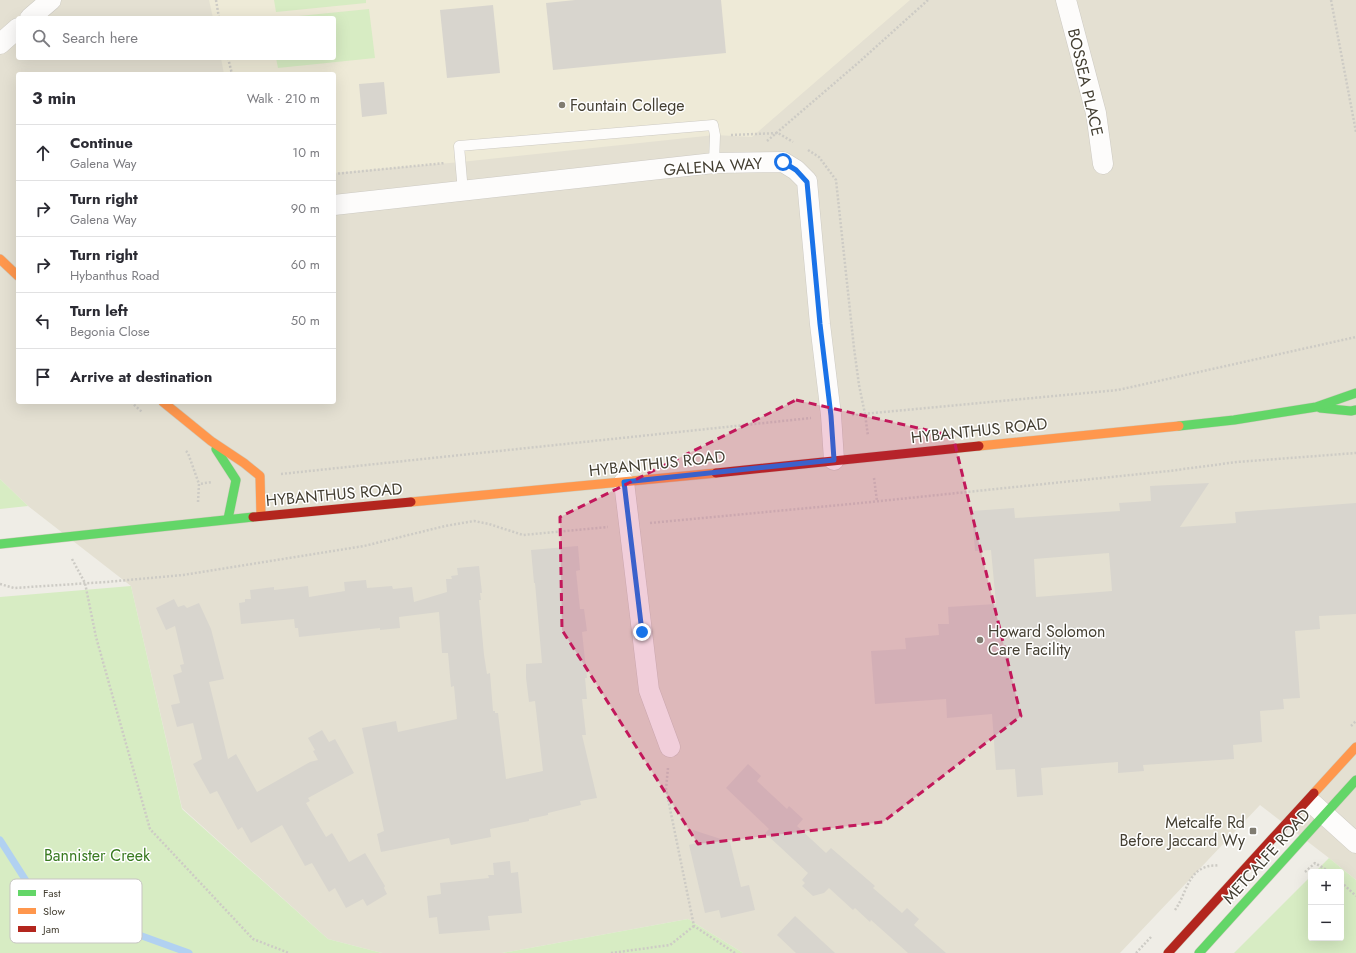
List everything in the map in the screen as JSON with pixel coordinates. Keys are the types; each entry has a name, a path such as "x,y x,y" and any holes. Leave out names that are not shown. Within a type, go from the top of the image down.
{"street":[{"path":"32,16 51,0"},
{"name":"BOSSEA PLACE","path":"1066,0 1096,113 1103,164"},
{"path":"0,44 16,30"},
{"name":"GALENA WAY","path":"336,205 463,192 714,163 783,162 796,170 807,182 820,324 831,416 834,460"},
{"path":"0,259 16,274"},
{"name":"HYBANTHUS ROAD","path":"0,544 228,519 624,482 871,456 1163,428 1234,420 1316,407 1356,393"},
{"path":"165,404 211,441 244,462 260,476 261,516"},
{"name":"HYBANTHUS ROAD","path":"1316,407 1356,410"},
{"path":"211,441 236,480 228,519"},
{"path":"624,482 649,690 670,748"},
{"name":"METCALFE ROAD","path":"1168,953 1356,747"},
{"name":"METCALFE ROAD","path":"1199,953 1356,780"},
{"path":"1308,799 1356,843"}],"lane":[{"path":"463,192 460,146 713,125 715,135 714,163"}],"path":[{"path":"216,0 219,16"},
{"path":"798,145 778,133 928,0"},
{"path":"1331,0 1356,132"},
{"path":"228,60 232,72"},
{"path":"805,149 819,157 836,180 855,356 877,501"},
{"path":"260,476 831,416 1118,390 1356,337"},
{"path":"133,404 143,412"},
{"path":"182,448 188,453 199,484 198,502 193,508"},
{"path":"646,524 1169,471 1237,462 1356,453"},
{"path":"199,484 236,480"},
{"path":"0,584 14,588 183,575 364,546 474,521 523,535 615,526"},
{"path":"60,538 85,583 96,637 150,829 254,939 289,953"},
{"path":"670,748 666,789 694,926 735,953"},
{"path":"1344,885 1356,896"},
{"path":"611,953 670,945 694,926"}],"highlighted area":[{"path":"796,400 953,436 1021,716 883,822 698,844 562,630 560,517"}],"shaded area":[{"path":"0,0 1356,0 1356,880 1344,869 1260,805 1120,953 743,953 688,919 502,953 382,953 328,939 182,808 131,586 28,506 0,479"},
{"name":"Fountain College","path":"209,0 910,0 752,137 715,135 461,162 336,173 336,72 224,72 221,60 336,60 336,16 213,16"}],"green space":[{"path":"274,0 366,0 366,3 276,12"},
{"path":"369,9 375,58 278,68 276,60 336,60 336,16 299,16"},
{"path":"0,479 28,506 0,509"},
{"name":"Bannister Creek","path":"131,586 182,809 328,939 382,953 0,953 0,597"},
{"path":"1329,858 1342,869 1318,869"},
{"path":"1344,870 1356,880 1356,953 1234,953 1308,879 1308,941 1344,941"},
{"path":"688,919 743,953 502,953"}],"building":[{"path":"575,0 721,0 726,53 553,70 546,3"},
{"path":"493,5 500,73 447,78 440,10"},
{"path":"384,82 387,114 362,117 359,84"},
{"name":"Howard Solomon Care Facility","path":"1209,483 1180,527 1236,523 1235,512 1356,503 1356,614 1319,616 1320,629 1295,631 1300,698 1283,699 1284,709 1260,711 1262,742 1233,745 1234,759 1143,765 1144,771 1118,773 1118,762 1041,768 1043,795 1017,797 1015,769 996,770 992,714 947,718 946,699 875,704 871,651 906,649 905,638 939,635 938,624 949,624 948,607 996,604 991,550 975,551 972,511 1014,508 1015,518 1120,511 1119,503 1151,501 1150,486","holes":["1109,553 1112,591 1036,597 1034,559"]},
{"path":"578,546 580,570 576,571 580,609 584,609 587,631 582,632 587,678 585,678 587,699 582,699 586,735 582,735 597,798 580,801 581,805 548,813 548,815 529,819 529,821 490,829 491,837 451,845 449,838 381,852 377,834 384,831 362,728 396,721 398,732 457,719 454,686 451,687 448,653 442,653 439,612 399,617 400,628 380,630 380,628 299,637 298,628 295,628 294,619 241,624 239,603 245,602 245,599 251,599 250,590 274,587 274,590 308,586 309,597 345,591 344,582 366,580 367,588 392,586 393,589 412,587 414,602 447,592 446,579 452,579 451,576 458,575 457,568 479,566 482,593 480,593 481,600 479,600 484,655 487,674 490,673 493,711 498,713 506,779 543,771 535,701 529,702 526,678 526,664 542,663 531,550"},
{"path":"174,599 178,607 184,605 187,608 199,603 211,629 224,679 209,682 228,759 236,754 257,792 310,762 318,760 313,751 315,750 308,738 322,730 329,742 335,739 354,773 308,798 310,801 306,803 326,837 332,833 349,862 365,853 385,886 384,888 387,894 367,906 363,899 346,908 335,888 329,892 312,863 305,866 282,825 251,843 242,827 238,830 217,791 210,794 193,764 202,759 193,723 177,727 171,705 180,703 173,675 182,672 180,665 184,664 175,626 166,630 156,608"},
{"path":"748,764 761,776 757,781 787,809 789,806 803,819 797,826 826,853 831,848 875,886 873,888 902,913 907,908 919,919 914,925 946,953 908,953 871,920 870,922 855,908 853,910 829,888 824,893 813,896 802,886 805,883 802,880 808,873 765,833 769,829 726,788"},
{"path":"693,830 730,842 741,887 749,885 755,910 721,918 719,910 705,913 689,845 696,843"},
{"path":"510,861 511,873 518,872 522,913 488,916 490,930 439,934 437,917 429,918 427,896 441,894 440,883 489,878 488,875 494,875 493,863"},
{"path":"795,916 835,953 796,953 777,935"}],"waterway":[{"name":"Bannister Creek","path":"0,840 25,879"},
{"name":"Bannister Creek","path":"142,936 189,953"}],"traffic: fast":[{"path":"1179,426 1234,420 1316,407 1356,393"},
{"path":"1320,408 1351,411 1356,410"},
{"path":"216,449 236,480 228,519"},
{"path":"0,544 253,517"},
{"path":"1199,953 1356,780"}],"traffic: slow":[{"path":"0,259 16,274"},
{"path":"165,404 211,441 244,463 260,476 261,516"},
{"path":"979,446 1179,426"},
{"path":"411,502 716,473"},
{"path":"1314,793 1356,747"}],"traffic: jam":[{"path":"716,473 979,446"},
{"path":"253,517 411,502"},
{"path":"1168,953 1314,793"}],"place":[{"name":"Fountain College","path":"562,105"},
{"name":"Howard Solomon Care Facility","path":"980,640"},
{"name":"Metcalfe Rd Before Jaccard Wy","path":"1253,831"}],"route":[{"path":"642,632 624,482 834,460 831,416 820,324 807,182 796,170 783,162"}]}
